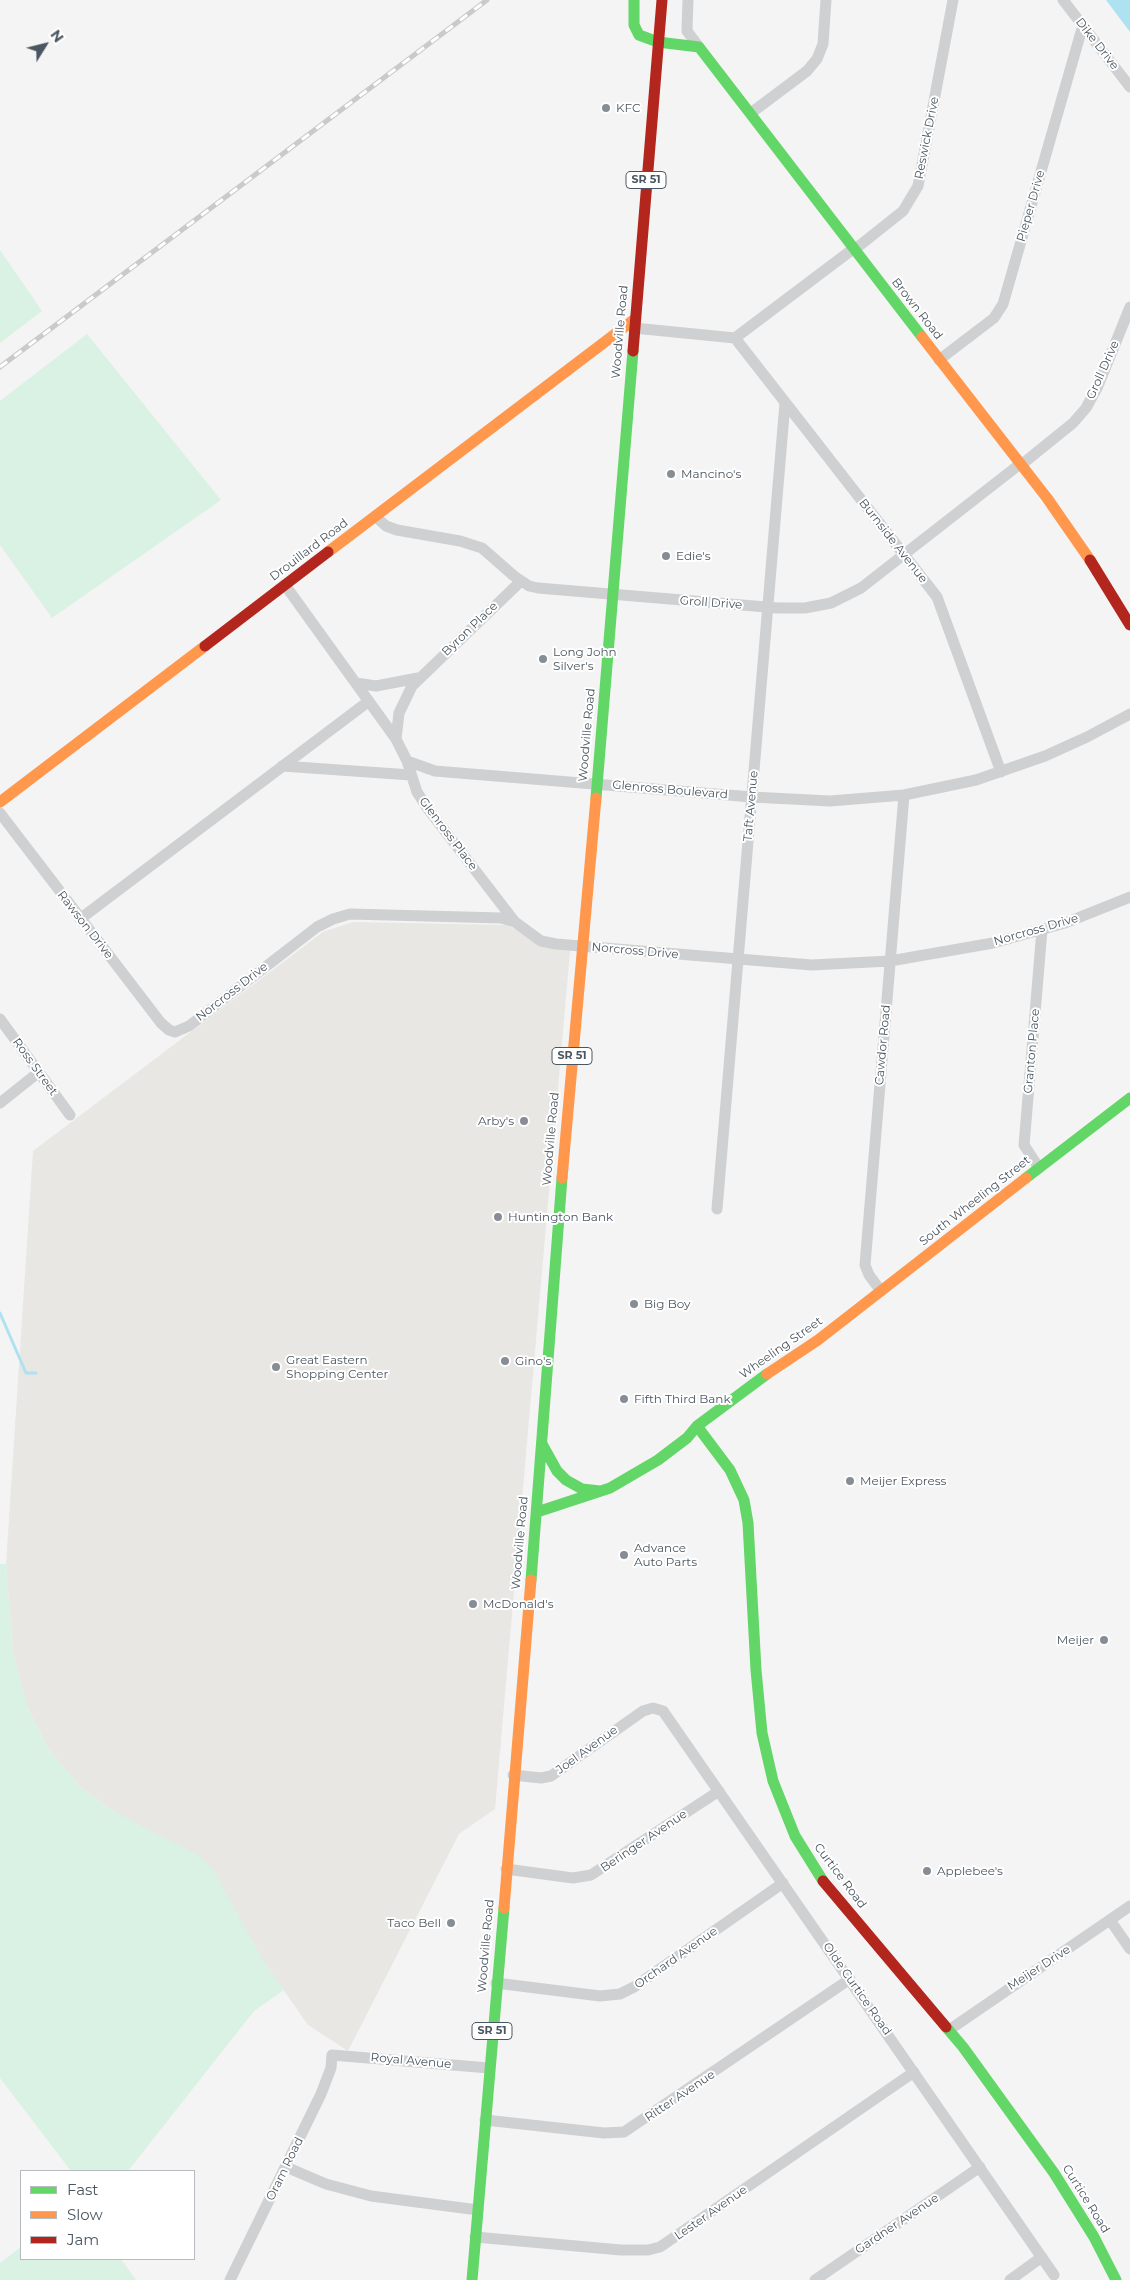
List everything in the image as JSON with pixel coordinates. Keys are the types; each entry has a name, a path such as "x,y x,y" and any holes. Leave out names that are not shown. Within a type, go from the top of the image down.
{"street":[{"path":"634,0 634,25 636,31 644,37 658,42 699,47"},
{"name":"Woodville Road","path":"472,2280 513,1775 537,1512 552,1290 597,784 662,0"},
{"path":"688,0 687,31 699,47"},
{"path":"751,112 807,72 817,59 823,44 826,0"},
{"name":"Reswick Drive","path":"735,338 903,212 918,186 953,0"},
{"name":"Dike Drive","path":"1063,0 1130,87"},
{"name":"Pieper Drive","path":"939,360 994,318 1003,304 1082,26"},
{"name":"Brown Road","path":"699,47 751,112 853,249 1076,539 1130,625"},
{"name":"Groll Drive","path":"376,517 386,526 397,530 460,540 482,548 521,581 538,588 800,609 831,603 861,588 1073,423 1086,408 1098,386 1130,308"},
{"path":"634,324 735,338"},
{"name":"Drouillard Road","path":"0,802 285,585 634,324"},
{"name":"Burnside Avenue","path":"735,338 940,603 1001,772"},
{"name":"Taft Avenue","path":"718,1209 785,403"},
{"name":"Byron Place","path":"396,740 397,722 403,702 420,677 521,581"},
{"path":"282,766 411,775 407,761 396,740 285,585"},
{"name":"Byron Place","path":"356,683 376,686 408,681 420,677"},
{"path":"80,918 368,701"},
{"name":"Glenross Boulevard","path":"407,761 435,771 752,797 830,801 904,794 976,780 1056,752 1130,714"},
{"name":"Glenross Place","path":"411,775 417,792 428,809 515,922"},
{"name":"Cawdor Road","path":"881,1291 865,1266 904,794"},
{"name":"Rawson Drive","path":"0,814 161,1023 169,1030 175,1032"},
{"name":"Norcross Drive","path":"175,1032 189,1026 317,927 332,919 350,914 501,918 515,922 541,941 812,965 890,960 961,949 1042,930 1130,897"},
{"name":"Granton Place","path":"1039,1168 1024,1145 1042,930"},
{"name":"Ross Street","path":"0,1019 70,1115"},
{"path":"0,1103 39,1072"},
{"name":"South Wheeling Street","path":"837,1325 1130,1098"},
{"name":"Wheeling Street","path":"537,1512 602,1491 658,1460 687,1438 697,1426 837,1325"},
{"name":"Curtice Road","path":"697,1426 730,1470 744,1500 748,1524 760,1717 768,1766 785,1815 801,1848 828,1888 949,2030 1054,2173 1094,2237 1116,2280"},
{"path":"542,1444 557,1471 566,1480 582,1489 602,1491"},
{"name":"Joel Avenue","path":"513,1775 541,1778 551,1776 639,1714 656,1708"},
{"name":"Olde Curtice Road","path":"656,1708 666,1714 1054,2275"},
{"name":"Beringer Avenue","path":"506,1869 573,1878 591,1875 719,1791"},
{"name":"Orchard Avenue","path":"496,1984 600,1996 620,1994 634,1987 783,1883"},
{"name":"Meijer Drive","path":"949,2030 1130,1906"},
{"path":"1110,1920 1130,1949"},
{"name":"Ritter Avenue","path":"485,2120 604,2133 624,2132 850,1979"},
{"name":"Royal Avenue","path":"332,2055 489,2068"},
{"name":"Oram Road","path":"230,2280 321,2094 330,2068 332,2055"},
{"name":"Lester Avenue","path":"476,2237 630,2250 660,2248 914,2072"},
{"path":"286,2167 326,2184 371,2196 478,2210"},
{"name":"Gardner Avenue","path":"815,2280 980,2167"},
{"path":"1010,2280 1042,2257"}],"shaded area":[{"name":"Great Eastern Shopping Center","path":"353,922 506,925 570,951 495,1809 459,1834 348,2051 308,2025 264,1962 113,1811 80,1787 47,1747 26,1704 13,1653 6,1564 33,1151 323,932"}],"green space":[{"path":"0,250 42,311 0,343"},
{"path":"87,334 221,500 52,618 0,545 0,401"},
{"path":"0,1564 6,1564 13,1653 26,1704 47,1747 80,1787 113,1811 198,1855 214,1871 264,1962 284,1990 254,2011 129,2170 70,2170 0,2078"},
{"path":"20,2248 20,2260 122,2260 136,2280 0,2280 0,2263"}],"water":[{"path":"1106,0 1130,0 1130,32"}],"waterway":[{"path":"0,1313 26,1373 36,1373"}],"railway":[{"path":"0,367 487,0"}],"traffic: fast":[{"path":"634,0 634,25 639,35 658,42 699,47 922,337"},
{"path":"596,798 633,351"},
{"path":"1026,1178 1130,1098"},
{"path":"531,1580 562,1178"},
{"path":"537,1512 610,1488 658,1460 687,1438 697,1426 767,1374"},
{"path":"697,1426 730,1470 744,1500 748,1523 756,1670 762,1733 773,1781 795,1836 823,1881"},
{"path":"542,1444 557,1471 566,1480 582,1489 600,1491"},
{"path":"472,2280 504,1908"},
{"path":"946,2027 963,2047 1054,2173 1094,2237 1116,2280"}],"traffic: slow":[{"path":"328,552 635,319"},
{"path":"922,337 1047,498 1090,560"},
{"path":"0,802 205,646"},
{"path":"562,1178 596,798"},
{"path":"767,1374 818,1340 1026,1178"},
{"path":"504,1908 531,1580"}],"traffic: jam":[{"path":"633,351 662,0"},
{"path":"205,646 328,552"},
{"path":"1090,560 1130,625"},
{"path":"823,1881 946,2027"}],"place":[{"name":"KFC","path":"606,108"},
{"name":"Mancino's","path":"671,474"},
{"name":"Edie's","path":"666,556"},
{"name":"Long John Silver's","path":"543,659"},
{"name":"Arby's","path":"524,1121"},
{"name":"Huntington Bank","path":"498,1217"},
{"name":"Big Boy","path":"634,1304"},
{"name":"Gino's","path":"505,1361"},
{"name":"Great Eastern Shopping Center","path":"276,1367"},
{"name":"Fifth Third Bank","path":"624,1399"},
{"name":"Meijer Express","path":"850,1481"},
{"name":"Advance Auto Parts","path":"624,1555"},
{"name":"McDonald's","path":"473,1604"},
{"name":"Meijer","path":"1104,1640"},
{"name":"Applebee's","path":"927,1871"},
{"name":"Taco Bell","path":"451,1923"}]}
